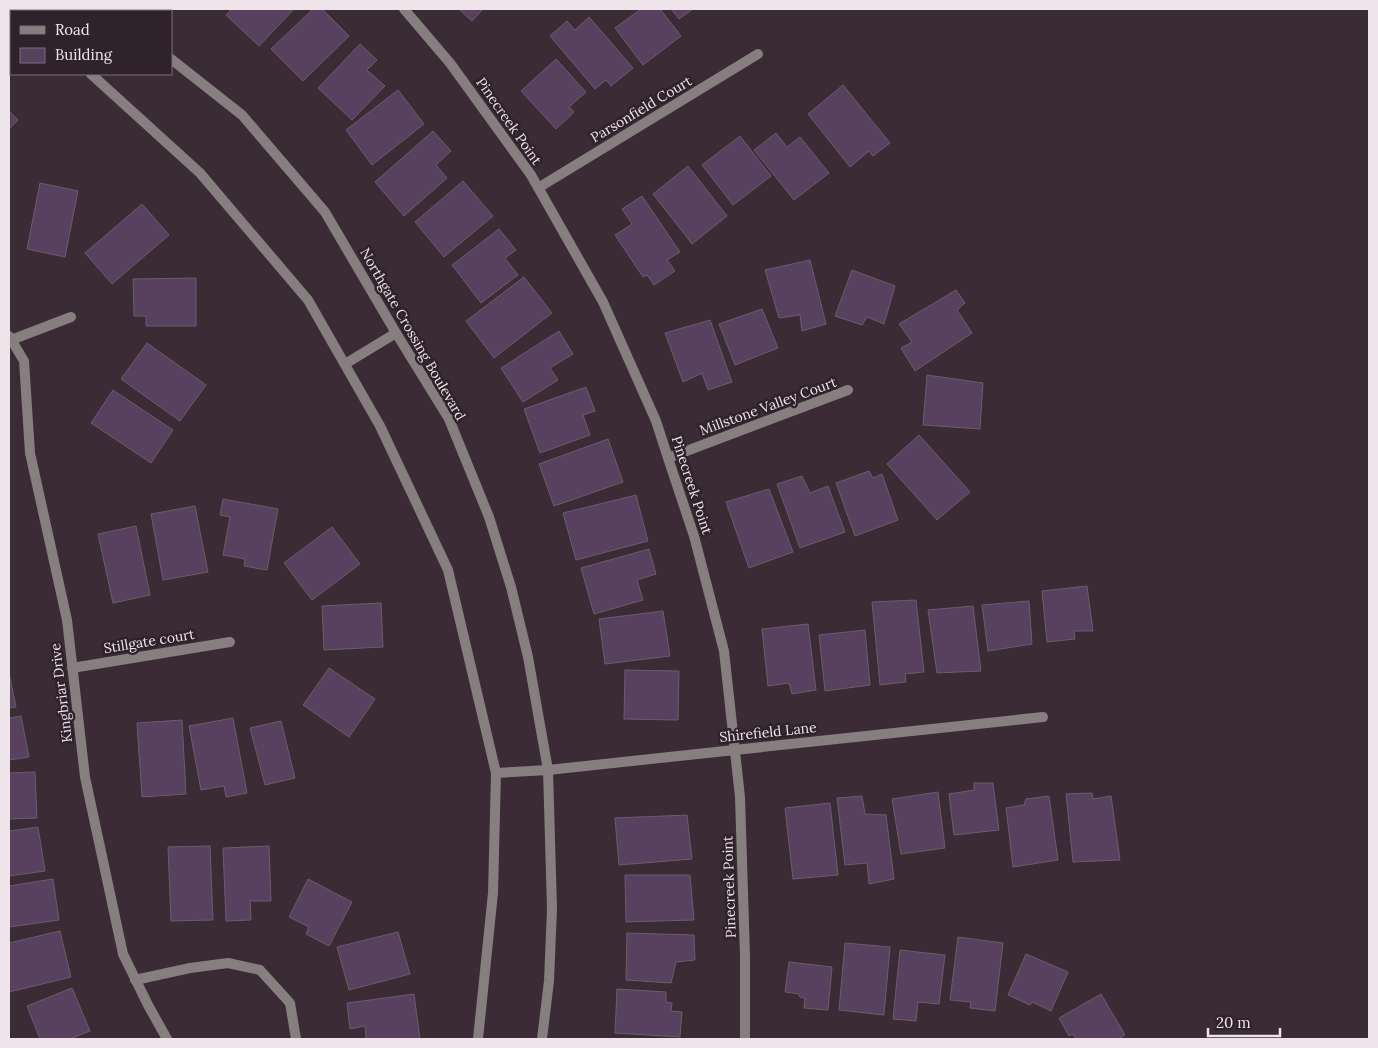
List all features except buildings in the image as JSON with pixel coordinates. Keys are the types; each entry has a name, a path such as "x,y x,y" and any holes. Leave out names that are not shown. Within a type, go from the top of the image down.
{"street":[{"name":"Pinecreek Point","path":"404,9 450,63 531,175 603,302 656,421 694,536 724,651 740,797 745,956 745,1039"},
{"name":"Parsonfield Court","path":"538,188 758,54"},
{"name":"Northgate Crossing Boulevard","path":"172,60 242,115 325,212 449,419 489,517 511,586 528,657 548,770 552,909 549,981 542,1039"},
{"path":"92,75 200,173 308,300 380,426 448,570 496,773 493,892 478,1039"},
{"path":"10,338 71,317"},
{"path":"345,364 396,333"},
{"name":"Kingbriar Drive","path":"10,338 24,362 30,453 67,620 85,777 123,954 168,1039"},
{"name":"Millstone Valley Court","path":"668,458 848,390"},
{"name":"Stillgate court","path":"72,668 230,642"},
{"name":"Shirefield Lane","path":"496,773 548,770 1043,717"},
{"path":"136,980 190,968 228,963 260,970 290,1002 296,1039"}]}
